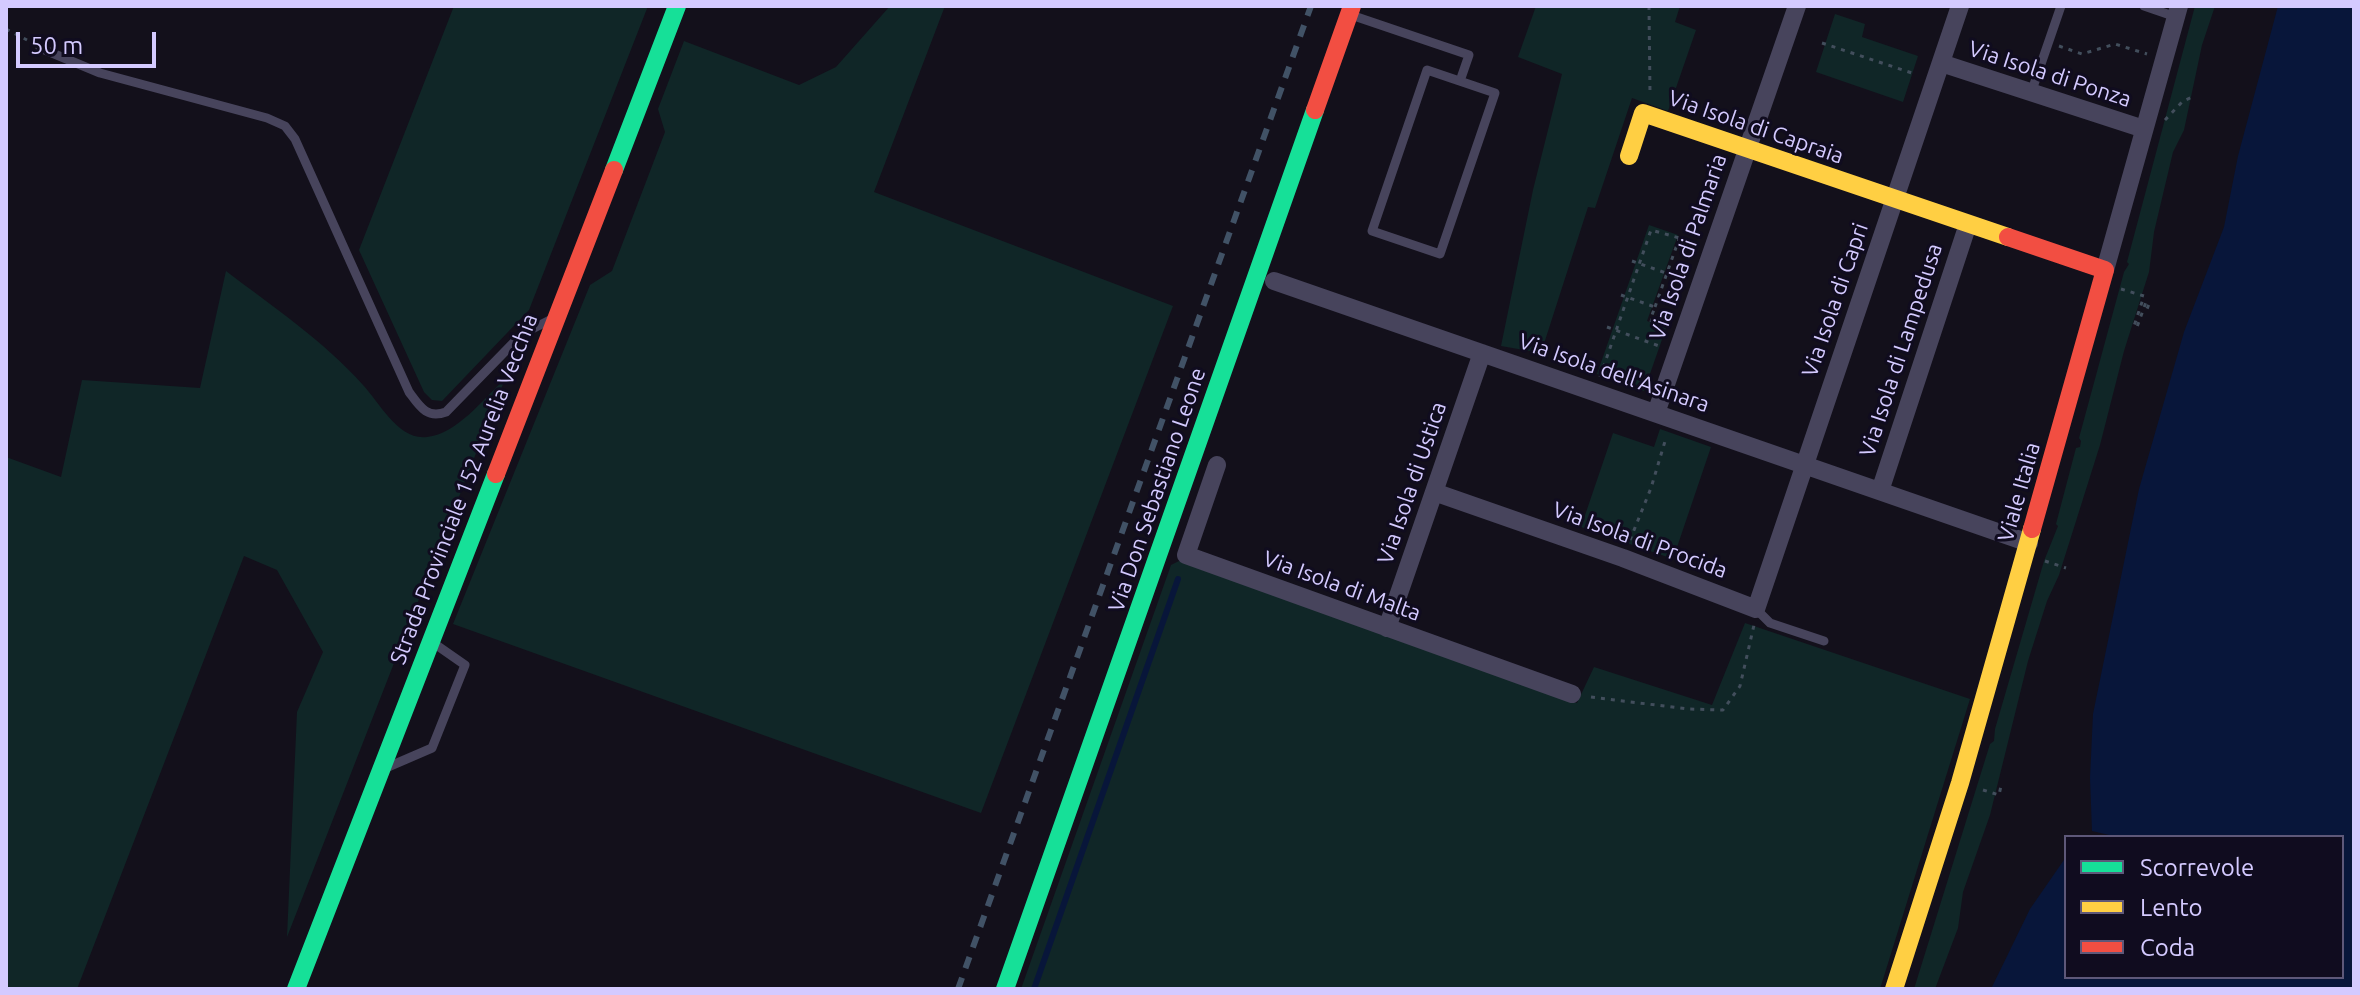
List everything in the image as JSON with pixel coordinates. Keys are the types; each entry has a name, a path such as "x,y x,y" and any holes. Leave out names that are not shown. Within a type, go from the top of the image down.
{"street":[{"name":"Strada Provinciale 152 Aurelia Vecchia","path":"296,989 677,6"},
{"name":"Via Isola di Palmaria","path":"1664,416 1746,150 1797,6"},
{"name":"Via Isola di Capri","path":"1756,609 1960,6"},
{"name":"Via Don Sebastiano Leone","path":"1005,989 1351,10"},
{"name":"Viale Italia","path":"1894,989 1960,783 2029,543 2105,270 2135,127 2178,12"},
{"name":"Via Isola di Ponza","path":"1941,63 2135,127"},
{"name":"Via Isola di Capraia","path":"1629,156 1643,113 2105,270"},
{"name":"Via Isola di Lampedusa","path":"1880,491 1968,224"},
{"name":"Via Isola dell'Asinara","path":"1274,281 2029,543"},
{"name":"Via Isola di Ustica","path":"1387,628 1482,353"},
{"name":"Via Isola di Malta","path":"1217,465 1186,555 1572,694"},
{"name":"Via Isola di Procida","path":"1434,492 1623,558 1756,609"}],"lane":[{"path":"2031,93 2061,6"},
{"path":"2144,6 2178,12"},
{"path":"1351,10 1469,55 1460,81"},
{"path":"40,48 100,73 267,118 285,126 295,139 409,392 424,412 435,416 446,412 522,334 557,317"},
{"path":"1427,70 1460,81 1495,93 1440,254 1372,231 1427,70"},
{"name":"Via Isola di Procida","path":"1756,609 1770,623 1824,641"},
{"path":"381,770 432,748 465,665 431,641"}],"path":[{"path":"1643,113 1652,84 1649,6"},
{"path":"6,29 40,48"},
{"path":"1822,43 1915,74"},
{"path":"2052,44 2082,54 2115,44 2144,53"},
{"path":"2187,98 2195,96"},
{"path":"1600,375 1651,230 1680,239 1650,320 1671,328 1667,338"},
{"path":"1632,261 1667,273"},
{"path":"2119,288 2144,296"},
{"path":"2147,289 2134,326 2137,327 2146,302 2149,304 2147,309"},
{"path":"1621,295 1655,307"},
{"path":"1607,327 1664,348"},
{"path":"1623,558 1651,488 1664,416"},
{"path":"2044,561 2066,568"},
{"path":"1572,694 1688,709 1723,710 1740,686 1756,609"},
{"path":"1993,793 1995,786"},
{"path":"1975,788 1999,795 2001,786"}],"green space":[{"path":"454,6 648,6 529,310 442,401 432,400 424,392 359,250"},
{"path":"890,6 945,6 874,192 1173,306 981,813 453,624 590,285 612,271 665,132 658,109 684,41 799,85 836,67"},
{"path":"1536,6 1680,6 1675,22 1696,30 1668,111 1632,98 1595,208 1588,207 1541,353 1501,346 1533,190 1562,74 1518,57"},
{"path":"2195,6 2215,6 2202,45 2184,130 2173,152 2154,232 2149,272 2124,351 2100,445 2028,661 1990,815 1963,892 1958,928 1935,989 1914,989 1990,744 1994,741 2044,561 2058,526 2076,448 2080,447 2079,438 2124,272 2129,264 2127,262"},
{"path":"1835,14 1865,24 1862,37 1918,56 1903,102 1816,72"},
{"path":"1649,225 1678,235 1647,321 1666,328 1644,391 1597,374"},
{"path":"226,271 332,354 363,385 390,419 417,437 438,434 459,423 505,379 287,937 297,712 323,652 277,570 244,556 77,989 6,989 6,457 61,477 82,380 200,388"},
{"path":"1660,429 1711,447 1673,559 1581,527 1613,433 1654,447"},
{"path":"1179,561 1577,703 1594,667 1712,705 1745,623 1970,699 1880,989 1021,989 1171,565"}],"water":[{"path":"2278,6 2354,6 2354,989 1991,989 2030,909 2064,860 2064,979 2344,979 2344,835 2109,835 2092,831 2090,778 2093,714 2139,489 2184,332 2224,227 2238,156"}],"waterway":[{"path":"1034,989 1178,579"}],"railway":[{"path":"958,989 1311,6"}],"traffic: fast":[{"path":"614,170 677,6"},
{"path":"1005,989 1315,110"},
{"path":"296,989 496,474"}],"traffic: slow":[{"path":"1629,156 1643,113 2008,237"},
{"path":"1894,989 1960,783 2032,529"}],"traffic: jam":[{"path":"1315,110 1352,6"},
{"path":"496,474 614,170"},
{"path":"2008,237 2105,270 2032,529"}]}
